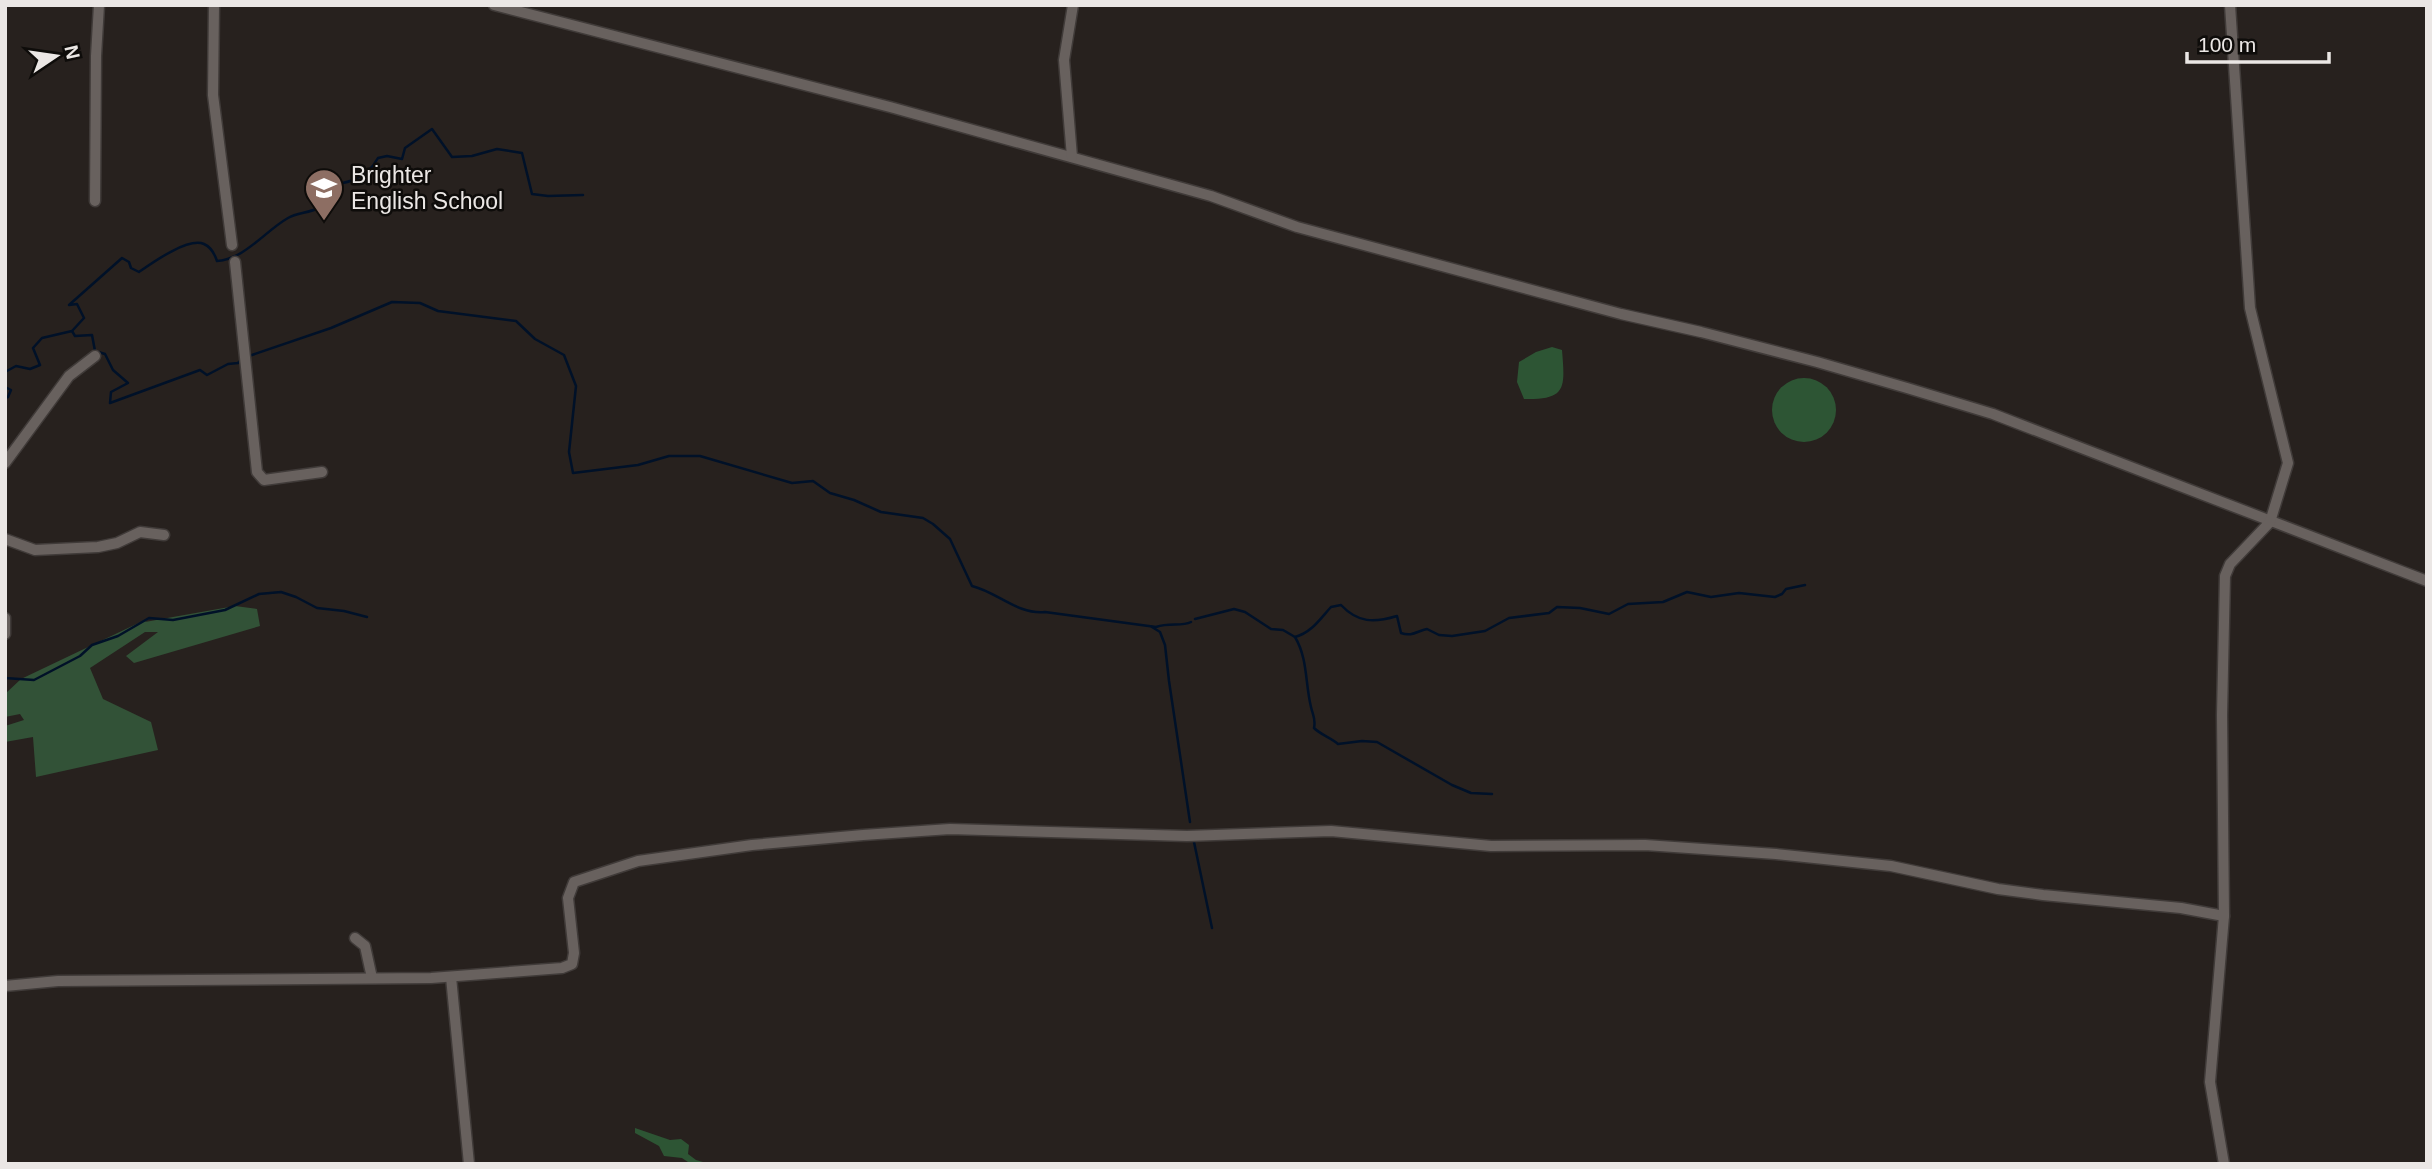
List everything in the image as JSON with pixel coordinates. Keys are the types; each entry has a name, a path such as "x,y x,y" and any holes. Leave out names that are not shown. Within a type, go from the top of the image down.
{"street":[{"path":"95,201 95,82 99,5"},
{"path":"214,5 213,94 232,245"},
{"path":"494,5 890,107 1211,196 1297,228 1620,314 1817,362 1993,414 2427,581"},
{"path":"1072,157 1064,60 1073,5"},
{"path":"2224,1164 2210,1082 2224,916 2222,715 2225,576 2231,564 2270,522 2288,463 2250,308 2230,5"},
{"path":"235,262 257,472 264,480 322,472"},
{"path":"5,463 69,376 95,356"},
{"path":"5,539 35,550 99,547 140,533 164,535"},
{"path":"5,618 5,634"},
{"path":"5,986 58,981 451,977 562,968 572,964 574,953 568,898 574,882 638,862 752,845 950,829 1187,836 1331,831 1491,846 1658,845 1891,866 1998,889 2180,908 2224,916"},
{"path":"355,938 365,946 372,978"},
{"path":"451,977 469,1164"}],"green space":[{"path":"1552,347 1562,350 1563,382 1560,389 1548,397 1524,399 1517,382 1519,362"},
{"path":"1804,378 1822,384 1830,392 1836,410 1830,428 1822,436 1804,442 1786,436 1778,428 1772,410 1778,392 1786,384"},
{"path":"235,606 257,609 260,626 134,663 126,656 158,632 145,632 90,668 103,699 151,722 158,750 36,777 33,737 5,742 5,726 24,720 20,714 5,717 5,694 21,679 149,618 145,622"},
{"path":"635,1128 670,1140 681,1139 689,1145 688,1154 696,1160 710,1164 691,1164 682,1158 664,1156 659,1146 635,1133"}],"waterway":[{"path":"5,372 16,366 30,369 40,365 33,348 42,338 72,331 84,318 77,304 69,305 122,258 139,272 170,252 189,244 206,245 217,261 237,255 279,223 319,208 320,184 353,180 367,172 378,158 387,156 402,159 405,148 432,129 452,157 472,156 497,149 522,153 532,194 583,195"},
{"path":"246,357 331,328 392,302 420,303 438,311 516,321 535,339 564,355 576,386 569,452 573,473 638,465 669,456 700,456 792,483 813,481 830,493 881,512 923,518 933,524 950,539 972,586 1017,607 1035,612 1156,627 1191,622"},
{"path":"72,331 75,336 92,335 95,351 105,354 113,370 128,383 111,392 110,403 200,370 207,375 241,360"},
{"path":"5,387 11,390 5,398"},
{"path":"1195,619 1234,609 1245,612 1271,629 1283,630 1295,637 1311,629 1331,607 1341,605 1347,611 1367,620 1397,616 1401,633 1411,634 1427,629 1439,635 1452,636 1485,631 1509,618 1549,613 1557,607 1609,614 1628,604 1663,602 1687,592 1711,597 1739,593 1775,597 1786,589 1805,585"},
{"path":"5,678 34,680 80,656 92,645 118,636 149,618 173,620 225,610 259,594 281,592 317,608 367,617"},
{"path":"1152,627 1160,632 1165,645 1190,822"},
{"path":"1295,637 1304,662 1314,728 1338,744 1377,742 1452,785 1471,793 1492,794"},
{"path":"1194,842 1212,928"}],"place":[{"name":"Brighter English School","path":"324,222"}]}
